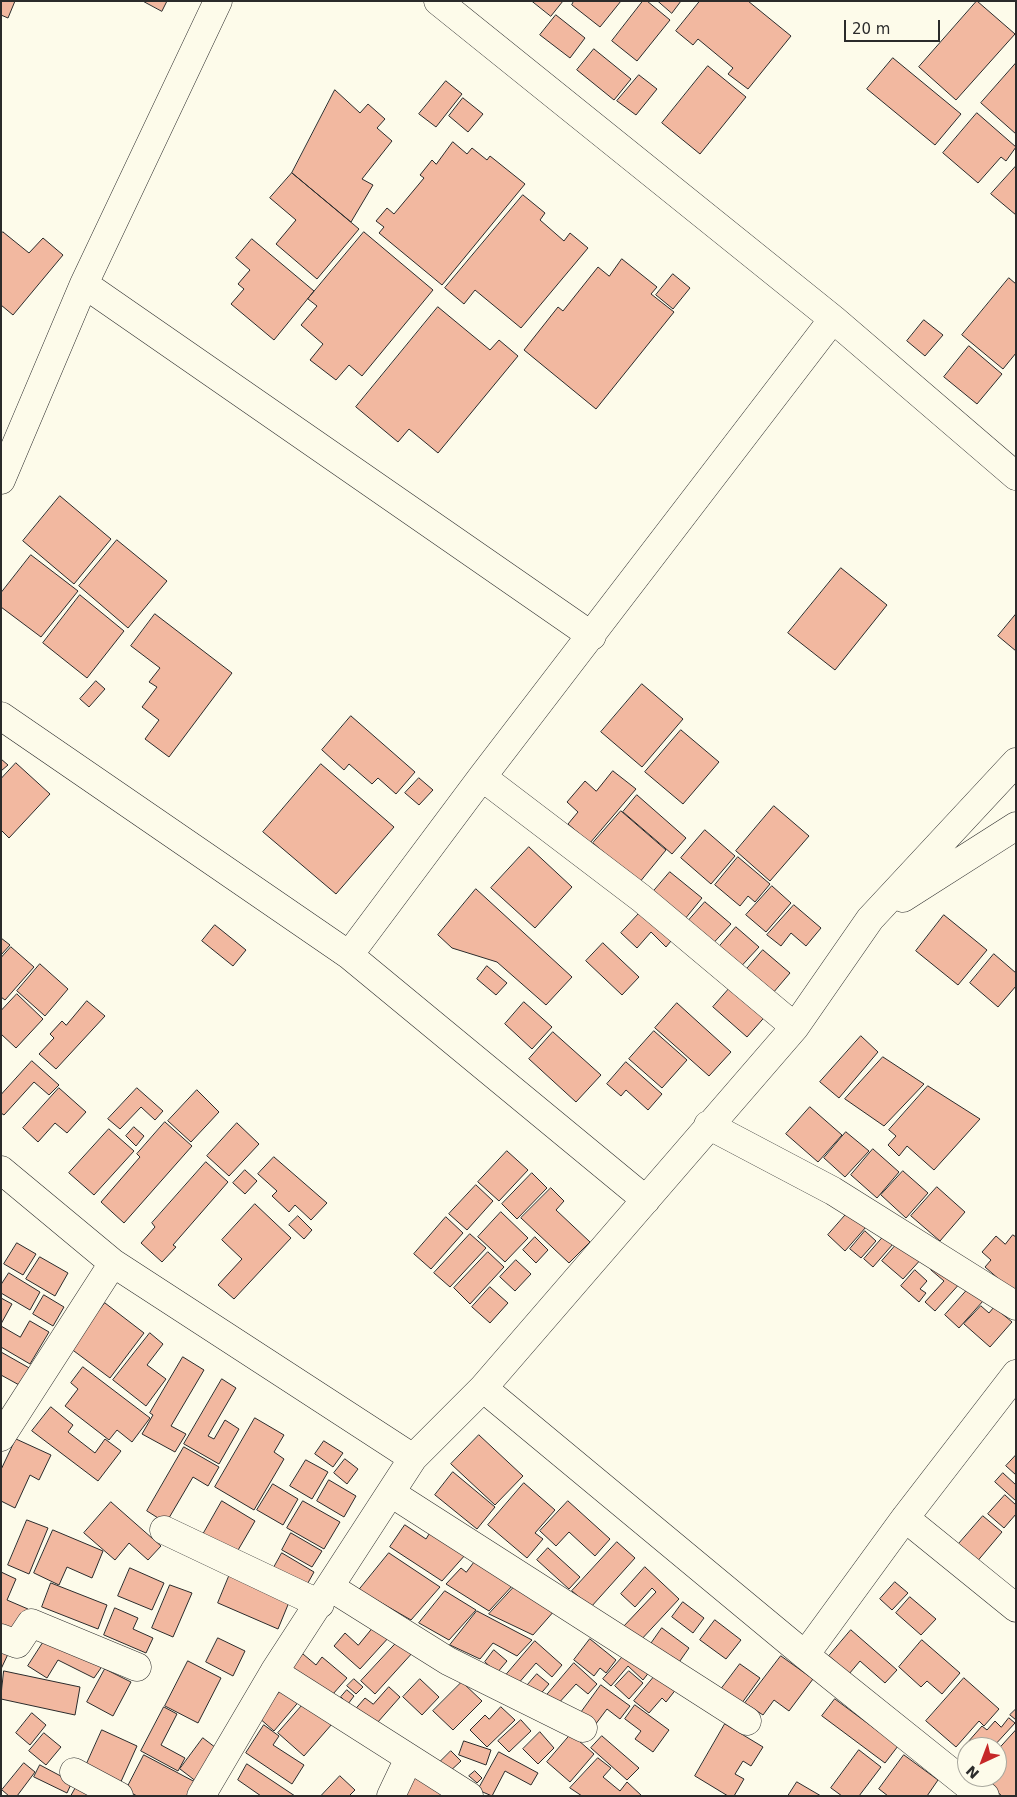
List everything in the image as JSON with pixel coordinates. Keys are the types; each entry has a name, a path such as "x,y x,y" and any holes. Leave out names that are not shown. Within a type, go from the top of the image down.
{"street":[{"path":"1,480 84,284 218,1"},
{"path":"438,1 833,319 1016,476"},
{"path":"84,284 592,636"},
{"path":"349,955 482,777 592,636 833,319"},
{"path":"1,716 349,955 646,1200"},
{"path":"202,1796 274,1672 414,1458 483,1388 794,1027 870,919 1016,762"},
{"path":"482,777 642,898 794,1027"},
{"path":"870,919 1016,826"},
{"path":"708,1125 833,1191 1016,1306"},
{"path":"1,1170 113,1263 414,1458"},
{"path":"1,1437 113,1263"},
{"path":"805,1655 1016,1374"},
{"path":"483,1388 970,1792"},
{"path":"391,1493 747,1721"},
{"path":"906,1518 1016,1608"},
{"path":"164,1530 325,1596 448,1661 583,1728"},
{"path":"1,1638 16,1644 30,1623 137,1667"},
{"path":"274,1672 469,1796"},
{"path":"391,1796 409,1758"},
{"path":"74,1772 119,1796"}],"building":[{"path":"1,1 15,1 8,18 1,15"},
{"path":"143,1 167,1 162,11"},
{"path":"532,1 563,1 551,16"},
{"path":"574,1 621,1 600,27 572,5"},
{"path":"643,1 647,1 670,20 637,61 612,41"},
{"path":"658,1 681,1 672,13"},
{"path":"700,1 748,1 791,36 748,89 728,74 733,68 698,39 693,45 676,31"},
{"path":"977,1 1015,34 956,100 919,67"},
{"path":"556,15 585,38 570,58 540,35"},
{"path":"594,49 631,79 614,100 577,70"},
{"path":"893,58 961,114 935,145 867,89"},
{"path":"1016,63 1016,134 981,103"},
{"path":"708,66 746,97 700,154 662,123"},
{"path":"639,75 657,89 636,115 617,101"},
{"path":"446,81 462,94 436,127 419,114"},
{"path":"335,90 360,113 368,104 385,119 377,128 392,141 362,179 373,185 351,222 292,173"},
{"path":"463,98 483,114 468,132 449,116"},
{"path":"977,113 1016,147 1006,161 1001,157 978,183 943,153"},
{"path":"453,142 467,154 472,148 487,160 490,156 525,184 442,285 379,233 384,227 376,221 387,208 394,214 424,178 420,175 432,160 436,164"},
{"path":"1016,166 1016,215 991,194"},
{"path":"292,173 359,229 317,279 276,244 296,220 270,198"},
{"path":"523,195 545,213 540,220 564,241 570,233 588,248 521,328 475,290 464,304 445,288"},
{"path":"3,232 29,253 43,238 63,255 13,315 1,305 1,234"},
{"path":"364,232 433,290 362,376 349,365 336,380 310,360 323,344 301,325 317,306 308,299"},
{"path":"252,239 314,291 274,340 231,304 244,289 238,284 250,270 236,258"},
{"path":"622,259 657,287 651,294 674,312 596,409 524,350 558,307 563,311 598,267 609,276"},
{"path":"673,274 690,288 673,309 656,295"},
{"path":"1009,278 1016,284 1016,353 1003,369 962,335"},
{"path":"438,307 490,350 499,340 518,356 438,453 409,429 398,442 356,407"},
{"path":"924,320 943,335 925,356 907,341"},
{"path":"969,346 1002,374 977,404 944,377"},
{"path":"60,496 111,539 74,584 23,541"},
{"path":"117,540 167,581 128,628 79,586"},
{"path":"31,555 78,591 41,637 1,607 1,593"},
{"path":"841,568 887,605 835,670 788,633"},
{"path":"80,595 124,631 87,678 43,643"},
{"path":"155,614 232,673 169,757 145,739 159,720 142,707 157,687 149,682 160,668 131,646"},
{"path":"1016,614 1016,651 998,636"},
{"path":"96,681 105,689 89,707 80,699"},
{"path":"642,684 683,719 642,767 601,732"},
{"path":"351,716 415,772 396,794 378,778 372,784 349,764 344,770 322,750"},
{"path":"681,730 719,762 683,804 645,772"},
{"path":"1,759 8,765 1,771"},
{"path":"16,763 50,794 9,838 1,830 1,779"},
{"path":"321,764 394,827 336,894 263,832"},
{"path":"613,771 636,789 590,843 568,824 578,812 567,802 585,781 596,791"},
{"path":"419,778 433,790 419,805 405,793"},
{"path":"637,795 686,838 672,854 623,812"},
{"path":"774,806 809,836 770,881 736,851"},
{"path":"621,811 666,850 639,883 593,843"},
{"path":"705,830 735,856 711,884 681,858"},
{"path":"529,847 572,887 535,928 491,888"},
{"path":"738,857 770,884 755,902 748,896 740,906 715,885"},
{"path":"670,872 702,898 680,925 647,899"},
{"path":"772,886 791,903 766,932 746,915"},
{"path":"476,889 572,977 546,1005 497,962 452,948 438,935"},
{"path":"705,902 731,924 707,950 682,928"},
{"path":"794,905 821,928 806,946 791,933 781,946 767,935"},
{"path":"646,906 676,935 666,947 651,932 637,948 621,933"},
{"path":"944,915 987,950 958,985 916,951"},
{"path":"215,925 246,950 233,966 202,941"},
{"path":"736,927 759,947 735,973 713,954"},
{"path":"1,938 10,945 1,955"},
{"path":"603,943 639,977 622,995 586,961"},
{"path":"11,947 34,967 5,1000 1,997 1,958"},
{"path":"763,950 790,973 767,1000 740,977"},
{"path":"994,954 1016,973 1016,986 998,1007 970,983"},
{"path":"40,964 68,989 45,1016 17,991"},
{"path":"487,966 507,983 496,995 477,979"},
{"path":"735,982 769,1012 747,1037 713,1007"},
{"path":"17,994 43,1019 16,1048 1,1034 1,1011"},
{"path":"87,1001 105,1016 56,1069 39,1054 54,1038 50,1034 62,1021 66,1025"},
{"path":"524,1002 552,1027 532,1049 505,1024"},
{"path":"677,1003 731,1052 709,1076 655,1028"},
{"path":"654,1031 687,1060 662,1088 629,1059"},
{"path":"553,1032 601,1075 576,1102 529,1059"},
{"path":"861,1036 878,1052 839,1098 820,1082"},
{"path":"883,1057 924,1084 884,1126 845,1099"},
{"path":"32,1061 59,1085 49,1095 34,1082 4,1115 1,1113 1,1095"},
{"path":"626,1062 662,1094 648,1110 626,1090 621,1096 607,1084"},
{"path":"928,1086 980,1119 934,1170 907,1146 899,1156 888,1145 896,1136 889,1130"},
{"path":"59,1088 86,1112 67,1133 55,1123 38,1142 23,1128"},
{"path":"137,1088 163,1111 155,1120 141,1107 120,1129 108,1119"},
{"path":"197,1090 219,1112 191,1142 168,1121"},
{"path":"810,1107 842,1135 818,1162 786,1134"},
{"path":"165,1122 192,1146 124,1223 101,1202 140,1157 137,1154"},
{"path":"237,1123 259,1144 229,1176 207,1156"},
{"path":"134,1127 144,1136 136,1146 126,1136"},
{"path":"109,1129 134,1151 94,1195 69,1173"},
{"path":"846,1132 869,1151 845,1177 824,1158"},
{"path":"873,1149 899,1172 877,1198 851,1175"},
{"path":"507,1151 528,1170 499,1201 478,1182"},
{"path":"274,1157 327,1203 311,1220 295,1205 289,1212 272,1196 277,1191 258,1174"},
{"path":"206,1162 228,1182 173,1245 176,1247 162,1262 141,1243 155,1227 152,1223"},
{"path":"245,1170 257,1181 245,1194 233,1183"},
{"path":"903,1171 928,1193 906,1218 881,1195"},
{"path":"532,1173 547,1188 517,1219 502,1204"},
{"path":"476,1185 493,1201 467,1230 449,1214"},
{"path":"937,1187 965,1212 940,1241 911,1216"},
{"path":"551,1188 564,1201 556,1210 590,1242 569,1263 521,1218"},
{"path":"255,1204 291,1238 234,1299 218,1285 242,1259 222,1240"},
{"path":"849,1211 866,1227 845,1251 828,1235"},
{"path":"501,1212 528,1238 505,1262 478,1237"},
{"path":"298,1216 312,1230 304,1239 289,1225"},
{"path":"446,1217 463,1233 431,1269 414,1254"},
{"path":"865,1231 876,1241 861,1258 850,1249"},
{"path":"470,1234 486,1248 450,1287 434,1273"},
{"path":"1013,1235 1016,1237 1016,1294 985,1267 991,1260 982,1252 996,1236 1005,1244"},
{"path":"884,1236 893,1244 873,1267 864,1259"},
{"path":"535,1237 548,1250 536,1263 523,1250"},
{"path":"902,1238 923,1257 903,1279 882,1261"},
{"path":"17,1243 36,1254 23,1275 4,1264"},
{"path":"488,1252 504,1267 470,1304 454,1288"},
{"path":"40,1257 68,1273 55,1296 26,1279"},
{"path":"516,1260 531,1274 515,1291 500,1277"},
{"path":"940,1260 962,1281 935,1311 925,1302 944,1281 931,1270"},
{"path":"915,1270 927,1281 920,1289 926,1293 919,1302 901,1286"},
{"path":"9,1273 40,1292 30,1310 1,1293 1,1285"},
{"path":"490,1287 508,1303 490,1323 472,1307"},
{"path":"968,1289 983,1301 959,1328 945,1315"},
{"path":"44,1295 64,1307 53,1326 33,1314"},
{"path":"1,1298 12,1304 1,1324"},
{"path":"105,1303 144,1333 110,1378 70,1348"},
{"path":"981,1306 989,1313 994,1307 1012,1322 990,1347 964,1324"},
{"path":"30,1321 49,1332 30,1364 1,1347 1,1326 20,1337"},
{"path":"150,1333 163,1344 147,1365 166,1379 146,1406 113,1380"},
{"path":"1,1352 31,1369 21,1386 1,1375"},
{"path":"183,1357 204,1370 171,1426 186,1434 175,1452 142,1434 153,1415 150,1413"},
{"path":"83,1367 150,1418 132,1442 117,1430 109,1440 65,1406 78,1389 71,1383"},
{"path":"222,1379 236,1388 208,1436 214,1439 225,1420 239,1429 219,1464 184,1444"},
{"path":"51,1407 73,1425 68,1432 95,1453 105,1439 121,1451 98,1481 32,1431"},
{"path":"255,1418 284,1435 274,1452 284,1459 254,1510 215,1487"},
{"path":"479,1435 523,1476 495,1505 451,1464"},
{"path":"16,1439 51,1455 39,1480 30,1475 15,1508 1,1501 1,1470"},
{"path":"324,1441 343,1453 333,1467 315,1454"},
{"path":"184,1447 219,1467 208,1486 193,1477 166,1523 147,1511"},
{"path":"1016,1455 1016,1475 1006,1466"},
{"path":"345,1459 358,1469 347,1484 334,1473"},
{"path":"306,1460 328,1472 312,1499 290,1486"},
{"path":"453,1472 495,1507 477,1529 435,1495"},
{"path":"1003,1473 1016,1485 1016,1501 995,1482"},
{"path":"329,1480 356,1496 344,1517 317,1501"},
{"path":"524,1483 555,1510 535,1533 543,1539 527,1558 488,1525"},
{"path":"273,1484 298,1499 283,1525 257,1510"},
{"path":"1005,1495 1016,1505 1016,1514 1004,1528 988,1514"},
{"path":"222,1501 255,1521 234,1557 201,1538"},
{"path":"303,1501 340,1522 324,1549 287,1528"},
{"path":"568,1501 610,1539 595,1556 569,1532 556,1546 540,1531"},
{"path":"111,1502 161,1546 148,1560 129,1543 115,1560 84,1533"},
{"path":"983,1516 1002,1532 975,1564 956,1547"},
{"path":"27,1520 48,1528 29,1574 8,1565"},
{"path":"405,1525 426,1539 431,1531 466,1554 442,1581 390,1547"},
{"path":"53,1530 103,1551 92,1578 67,1567 59,1585 34,1573"},
{"path":"291,1533 322,1551 312,1567 282,1550"},
{"path":"617,1542 635,1558 591,1607 572,1591"},
{"path":"548,1548 580,1577 569,1589 537,1560"},
{"path":"282,1553 314,1572 304,1590 272,1571"},
{"path":"389,1553 440,1587 411,1620 359,1590"},
{"path":"476,1560 513,1585 489,1611 446,1584 461,1568 466,1572"},
{"path":"645,1567 679,1599 639,1642 623,1627 656,1592 652,1588 635,1607 621,1594"},
{"path":"130,1568 164,1583 152,1610 118,1596"},
{"path":"232,1569 292,1595 278,1629 218,1603"},
{"path":"1,1572 16,1579 7,1600 28,1609 14,1639 1,1633"},
{"path":"895,1582 908,1593 892,1610 880,1599"},
{"path":"51,1583 107,1605 98,1629 42,1607"},
{"path":"170,1585 192,1593 173,1637 152,1628"},
{"path":"515,1586 555,1610 533,1635 489,1614"},
{"path":"445,1591 476,1610 449,1640 419,1623"},
{"path":"910,1597 936,1619 921,1635 896,1613"},
{"path":"683,1602 704,1618 693,1633 672,1617"},
{"path":"115,1608 138,1618 133,1629 153,1638 146,1653 104,1635"},
{"path":"477,1611 532,1640 517,1656 493,1643 480,1659 450,1645"},
{"path":"715,1620 741,1640 726,1659 700,1640"},
{"path":"377,1623 390,1636 360,1669 334,1646 345,1633 358,1645"},
{"path":"662,1628 689,1648 675,1668 648,1648"},
{"path":"851,1630 897,1670 885,1683 860,1661 849,1674 829,1656"},
{"path":"46,1638 103,1665 94,1678 58,1660 47,1678 28,1666"},
{"path":"218,1638 245,1651 233,1676 206,1662"},
{"path":"400,1639 414,1651 375,1694 361,1681"},
{"path":"590,1639 616,1660 606,1673 600,1668 594,1676 574,1660"},
{"path":"922,1640 960,1673 942,1694 927,1681 921,1687 899,1667"},
{"path":"535,1641 562,1665 552,1677 536,1663 517,1685 506,1675"},
{"path":"1,1649 9,1652 1,1669"},
{"path":"494,1650 507,1661 497,1673 485,1662"},
{"path":"627,1652 650,1671 643,1680 628,1666 611,1686 603,1679"},
{"path":"303,1654 316,1665 322,1657 347,1678 326,1702 289,1669"},
{"path":"781,1656 813,1679 789,1711 774,1700 763,1715 745,1703"},
{"path":"188,1661 221,1678 198,1723 165,1706"},
{"path":"574,1663 597,1684 588,1694 576,1684 557,1705 546,1696"},
{"path":"740,1664 760,1678 739,1707 719,1692"},
{"path":"105,1669 131,1682 113,1716 87,1702"},
{"path":"4,1671 80,1687 75,1715 1,1699"},
{"path":"629,1671 643,1683 629,1699 615,1686"},
{"path":"658,1672 677,1688 666,1702 662,1698 649,1713 634,1701"},
{"path":"537,1674 549,1684 537,1698 525,1688"},
{"path":"964,1678 999,1709 984,1726 979,1721 965,1737 957,1737 956,1747 926,1721"},
{"path":"354,1679 363,1687 356,1694 347,1686"},
{"path":"420,1679 439,1697 422,1715 403,1697"},
{"path":"462,1682 482,1701 453,1730 433,1711"},
{"path":"601,1685 630,1706 620,1719 607,1709 595,1725 580,1714"},
{"path":"285,1686 301,1699 274,1731 258,1717"},
{"path":"389,1687 400,1697 370,1731 351,1714 365,1698 373,1704"},
{"path":"347,1690 354,1696 348,1704 341,1697"},
{"path":"835,1699 898,1746 885,1763 822,1716"},
{"path":"306,1701 332,1724 304,1756 278,1733"},
{"path":"635,1705 669,1730 653,1752 635,1739 641,1731 625,1719"},
{"path":"164,1707 177,1714 161,1745 185,1758 178,1771 141,1751"},
{"path":"501,1707 515,1720 487,1747 470,1730 485,1715 489,1719"},
{"path":"1016,1709 1016,1720 1010,1715"},
{"path":"32,1713 46,1725 30,1745 16,1733"},
{"path":"1009,1718 1015,1723 1002,1737 972,1737 982,1726 987,1730 995,1721 1001,1727"},
{"path":"521,1720 531,1731 509,1752 498,1741"},
{"path":"725,1724 763,1747 751,1766 743,1761 735,1774 744,1779 734,1796 728,1796 695,1776"},
{"path":"264,1725 279,1736 273,1745 304,1765 292,1784 246,1753"},
{"path":"102,1730 137,1746 119,1786 84,1770"},
{"path":"1016,1730 1016,1796 1002,1796 992,1787 1007,1787 1007,1740"},
{"path":"540,1732 554,1748 538,1764 523,1749"},
{"path":"44,1733 61,1747 46,1765 29,1751"},
{"path":"571,1734 594,1754 570,1782 547,1762"},
{"path":"602,1736 639,1768 627,1780 591,1748"},
{"path":"203,1738 220,1751 197,1782 180,1769"},
{"path":"464,1741 491,1750 486,1765 459,1755"},
{"path":"859,1750 881,1767 859,1796 842,1796 831,1788"},
{"path":"451,1751 461,1761 447,1774 437,1765"},
{"path":"499,1752 538,1773 531,1785 505,1771 492,1796 478,1790"},
{"path":"144,1755 197,1783 190,1796 137,1796 126,1790"},
{"path":"904,1755 938,1780 927,1796 888,1796 879,1789"},
{"path":"598,1758 611,1768 603,1777 620,1791 627,1782 642,1796 582,1796 570,1788"},
{"path":"24,1763 35,1772 17,1796 9,1796 2,1790"},
{"path":"247,1764 295,1796 261,1796 238,1780"},
{"path":"40,1765 72,1782 67,1793 34,1777"},
{"path":"475,1771 482,1778 477,1783 469,1776"},
{"path":"411,1775 449,1796 402,1796"},
{"path":"340,1776 355,1790 349,1796 321,1796"},
{"path":"79,1782 103,1796 71,1796"},
{"path":"797,1782 821,1796 788,1796"}]}
